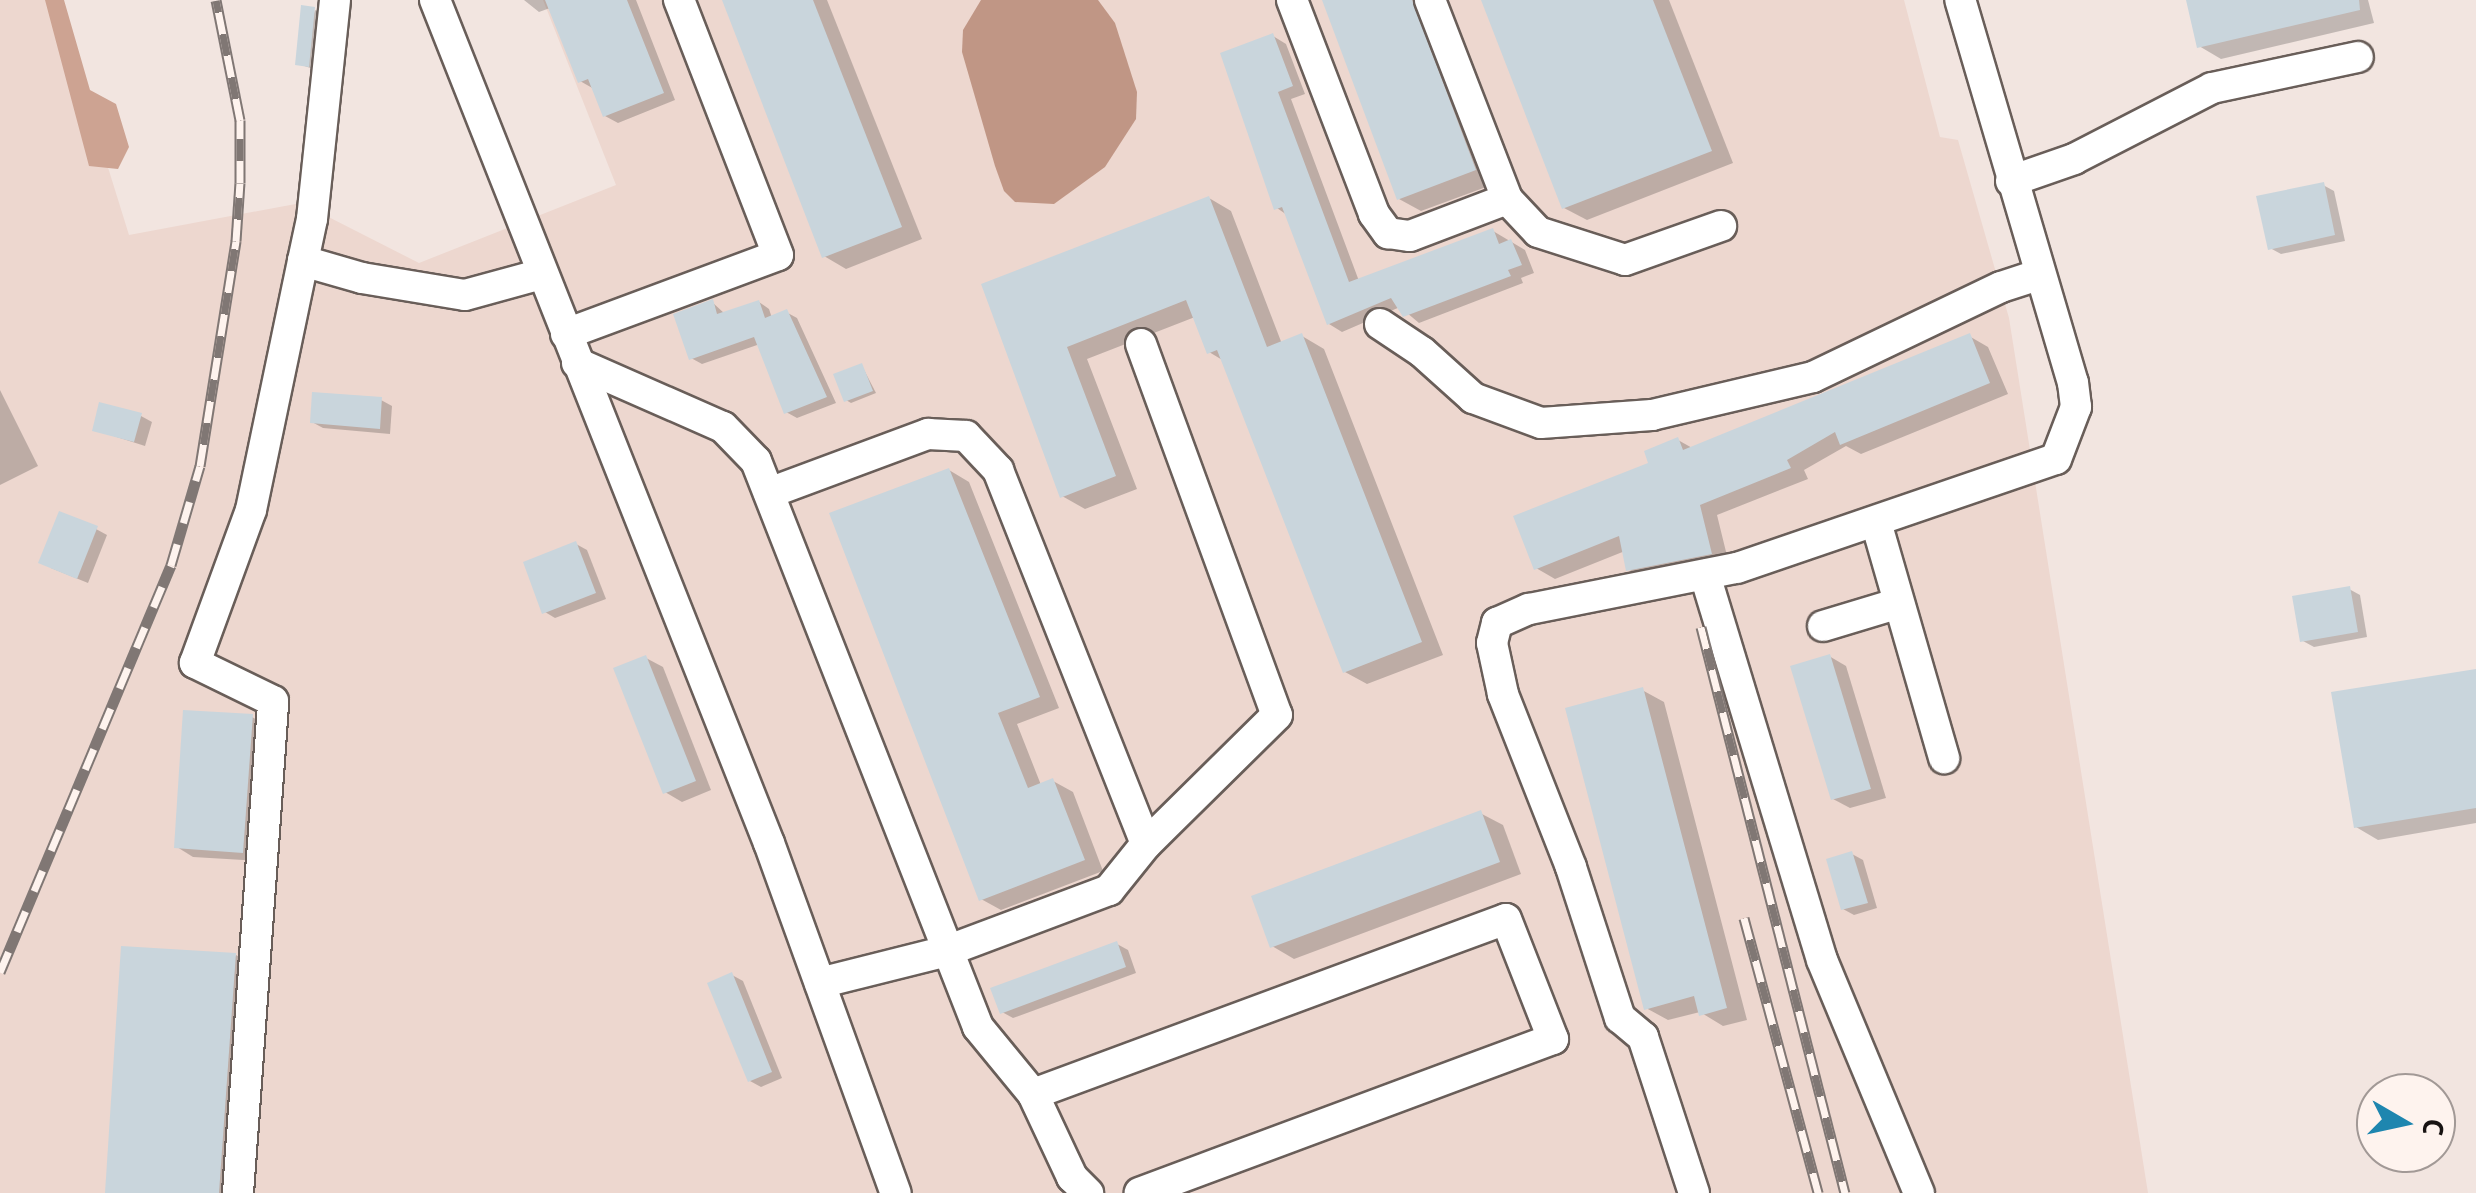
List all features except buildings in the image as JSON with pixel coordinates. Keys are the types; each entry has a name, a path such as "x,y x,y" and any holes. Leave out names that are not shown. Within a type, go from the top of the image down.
{"street":[{"path":"238,1193 273,700 195,663 250,510 303,262 312,219 335,0"},
{"path":"435,0 769,842 896,1193"},
{"path":"566,334 778,255 679,0"},
{"path":"1292,0 1374,214 1388,233 1410,236 1507,199"},
{"path":"1430,0 1507,199 1538,232 1625,260 1722,226"},
{"path":"1694,1193 1644,1037 1620,1018 1571,866 1502,694 1492,643 1497,622 1529,609 1705,575 1876,522 2056,459 2068,439 2074,395 2066,347 2039,275 1960,0"},
{"path":"2011,181 2074,158 2212,88 2358,57"},
{"path":"303,262 362,278 464,295 542,274"},
{"path":"1380,324 1422,352 1474,398 1542,423 1633,416 1813,378 2001,287 2039,275"},
{"path":"820,984 947,951 1109,890 1146,844 1277,715 1141,344"},
{"path":"577,363 723,427 756,462 978,1027 1033,1094 1072,1176 1088,1193"},
{"path":"768,493 928,434 966,436 998,470 1146,844"},
{"path":"1876,522 1944,758"},
{"path":"1705,575 1822,960 1919,1193"},
{"path":"1823,626 1899,603"},
{"path":"1033,1094 1506,920 1553,1039 1140,1193"}],"shaded area":[{"path":"0,0 56,0 129,235 301,203 419,263 616,185 543,0 1904,0 1940,137 1958,140 2009,318 2148,1193 0,1193"},
{"path":"45,0 64,0 90,90 116,104 129,147 118,169 89,166"},
{"path":"981,0 1098,0 1115,23 1137,92 1136,119 1105,167 1054,204 1015,202 1004,191 995,166 962,52 963,30"}],"railway":[{"path":"0,972 171,565 200,466 236,241 240,183 240,120 216,0"},
{"path":"1701,627 1845,1193"},
{"path":"1744,918 1818,1193"}]}
